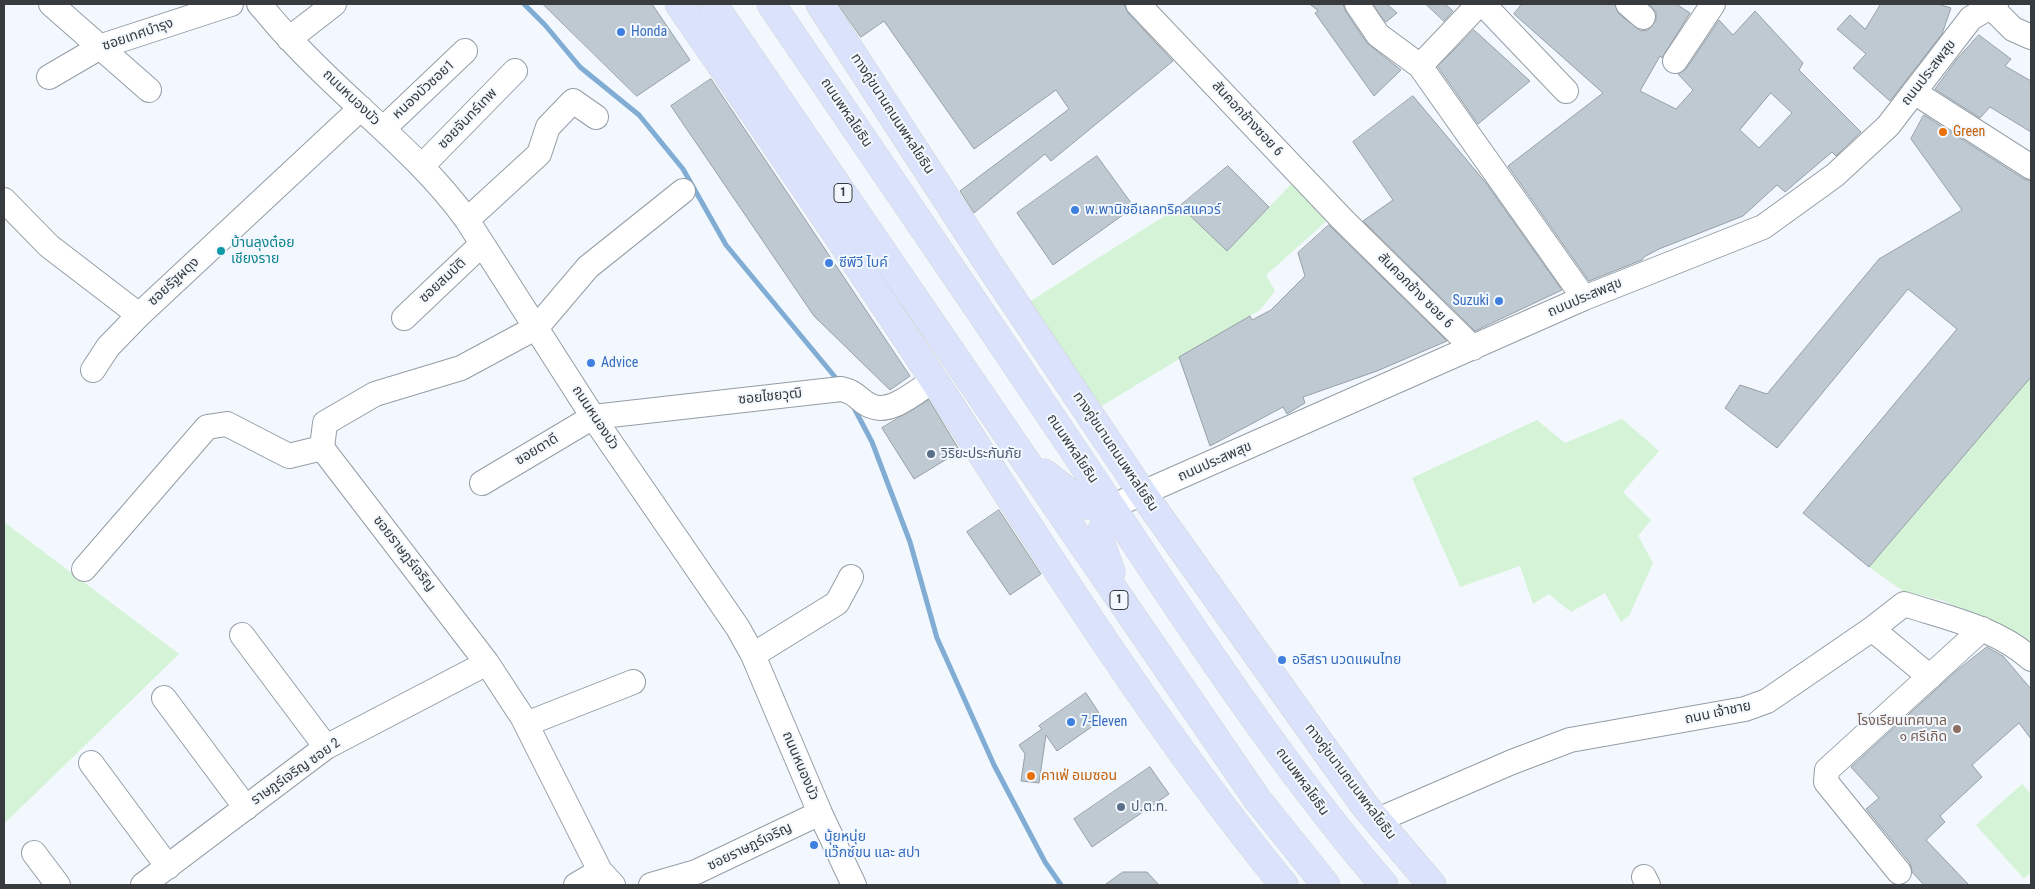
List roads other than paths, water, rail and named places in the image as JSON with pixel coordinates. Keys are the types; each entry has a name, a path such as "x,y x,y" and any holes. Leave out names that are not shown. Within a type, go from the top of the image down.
{"main road":[{"name":"1","path":"678,4 803,183 1082,607 1226,811 1284,885"},
{"name":"1","path":"713,4 1256,799 1326,885"},
{"name":"ถนนพหลโยธิน","path":"771,4 914,212 1222,672 1345,840 1379,879"},
{"name":"ทางคู่ขนานถนนพหลโยธิน","path":"820,4 988,263 1143,494 1371,813 1432,885"},
{"path":"914,212 988,263"},
{"path":"908,341 973,383"},
{"path":"1024,458 1085,505 1111,507 1100,538 1121,603"},
{"path":"1226,811 1302,856"},
{"path":"1371,813 1379,879"}],"street":[{"path":"51,4 102,46 149,90"},
{"name":"ซอยเทศบำรุง","path":"49,76 102,46 231,4"},
{"name":"ถนนหนองบัว","path":"259,4 289,39 422,166 446,191 467,220 593,417 738,628 753,655 820,813 854,885"},
{"path":"289,39 334,4"},
{"name":"สันคอกช้างซอย 6","path":"1138,4 1356,233"},
{"path":"1357,4 1378,35 1420,66 1584,298"},
{"path":"1420,66 1481,4 1566,92"},
{"path":"1675,61 1713,4"},
{"path":"1982,8 2012,30 2031,37"},
{"name":"ถนนประสพสุข","path":"1111,507 1584,298 1763,227 1835,175 1888,126 1982,8"},
{"name":"หนองบัวซอย1","path":"383,129 465,51"},
{"name":"ซอยจันทร์เทพ","path":"422,166 515,71"},
{"path":"1914,92 2031,167"},
{"path":"467,220 539,154 548,127 573,101 596,117"},
{"name":"ซอยรัฐผดุง","path":"4,200 49,246 139,315 361,108"},
{"path":"84,569 207,427 227,424 289,456 322,448 325,423 374,394 461,368 537,327 588,267 683,191"},
{"name":"สันคอกช้าง ซอย 6","path":"1356,233 1473,348"},
{"name":"ซอยสมบัติ","path":"404,318 482,244"},
{"path":"93,370 108,347 139,315"},
{"name":"ซอยไชยวุฒิ","path":"593,417 841,389 854,392 871,406 887,408 934,380"},
{"name":"ซอยตาดี","path":"482,483 593,417"},
{"name":"ซอยราษฎร์เจริญ","path":"322,448 487,663 526,724 606,878"},
{"path":"753,655 837,603 852,577"},
{"name":"ถนน เจ้าชาย","path":"1371,813 1570,740 1745,709 1767,701 1872,629 1904,604 1982,629 2018,647 2031,659"},
{"path":"1872,629 1930,677"},
{"path":"1899,872 1826,782 1827,770 1982,629"},
{"path":"242,635 326,747"},
{"name":"ราษฎร์เจริญ ซอย 2","path":"143,885 326,747 487,663"},
{"path":"526,724 633,682"},
{"path":"164,698 246,808"},
{"path":"91,763 168,867"},
{"name":"ซอยราษฎร์เจริญ","path":"651,885 696,872 820,813"},
{"path":"34,853 58,885"},
{"path":"576,885 606,878"}],"waterway":[{"path":"524,4 545,25 580,67 639,115 683,169 726,245 840,383"},
{"path":"853,406 872,442 910,542 937,638 994,765 1045,862 1061,885"}],"place":[{"name":"Honda","path":"621,32"},
{"name":"Green","path":"1943,132"},
{"name":"พ.พานิชอีเลคทริคสแควร์","path":"1075,210"},
{"name":"บ้านลุงต๋อย เชียงราย","path":"221,251"},
{"name":"ซีพีวี ไบค์","path":"829,263"},
{"name":"Suzuki","path":"1499,301"},
{"name":"Advice","path":"591,363"},
{"name":"วิริยะประกันภัย","path":"931,454"},
{"name":"อริสรา นวดแผนไทย","path":"1282,660"},
{"name":"7-Eleven","path":"1071,722"},
{"name":"โรงเรียนเทศบาล ๑ ศรีเกิด","path":"1957,729"},
{"name":"คาเฟ่ อเมซอน","path":"1031,776"},
{"name":"ป.ต.ท.","path":"1121,807"},
{"name":"นุ้ยหนุ่ย แว๊กซ์ขน และ สปา","path":"814,845"}]}
